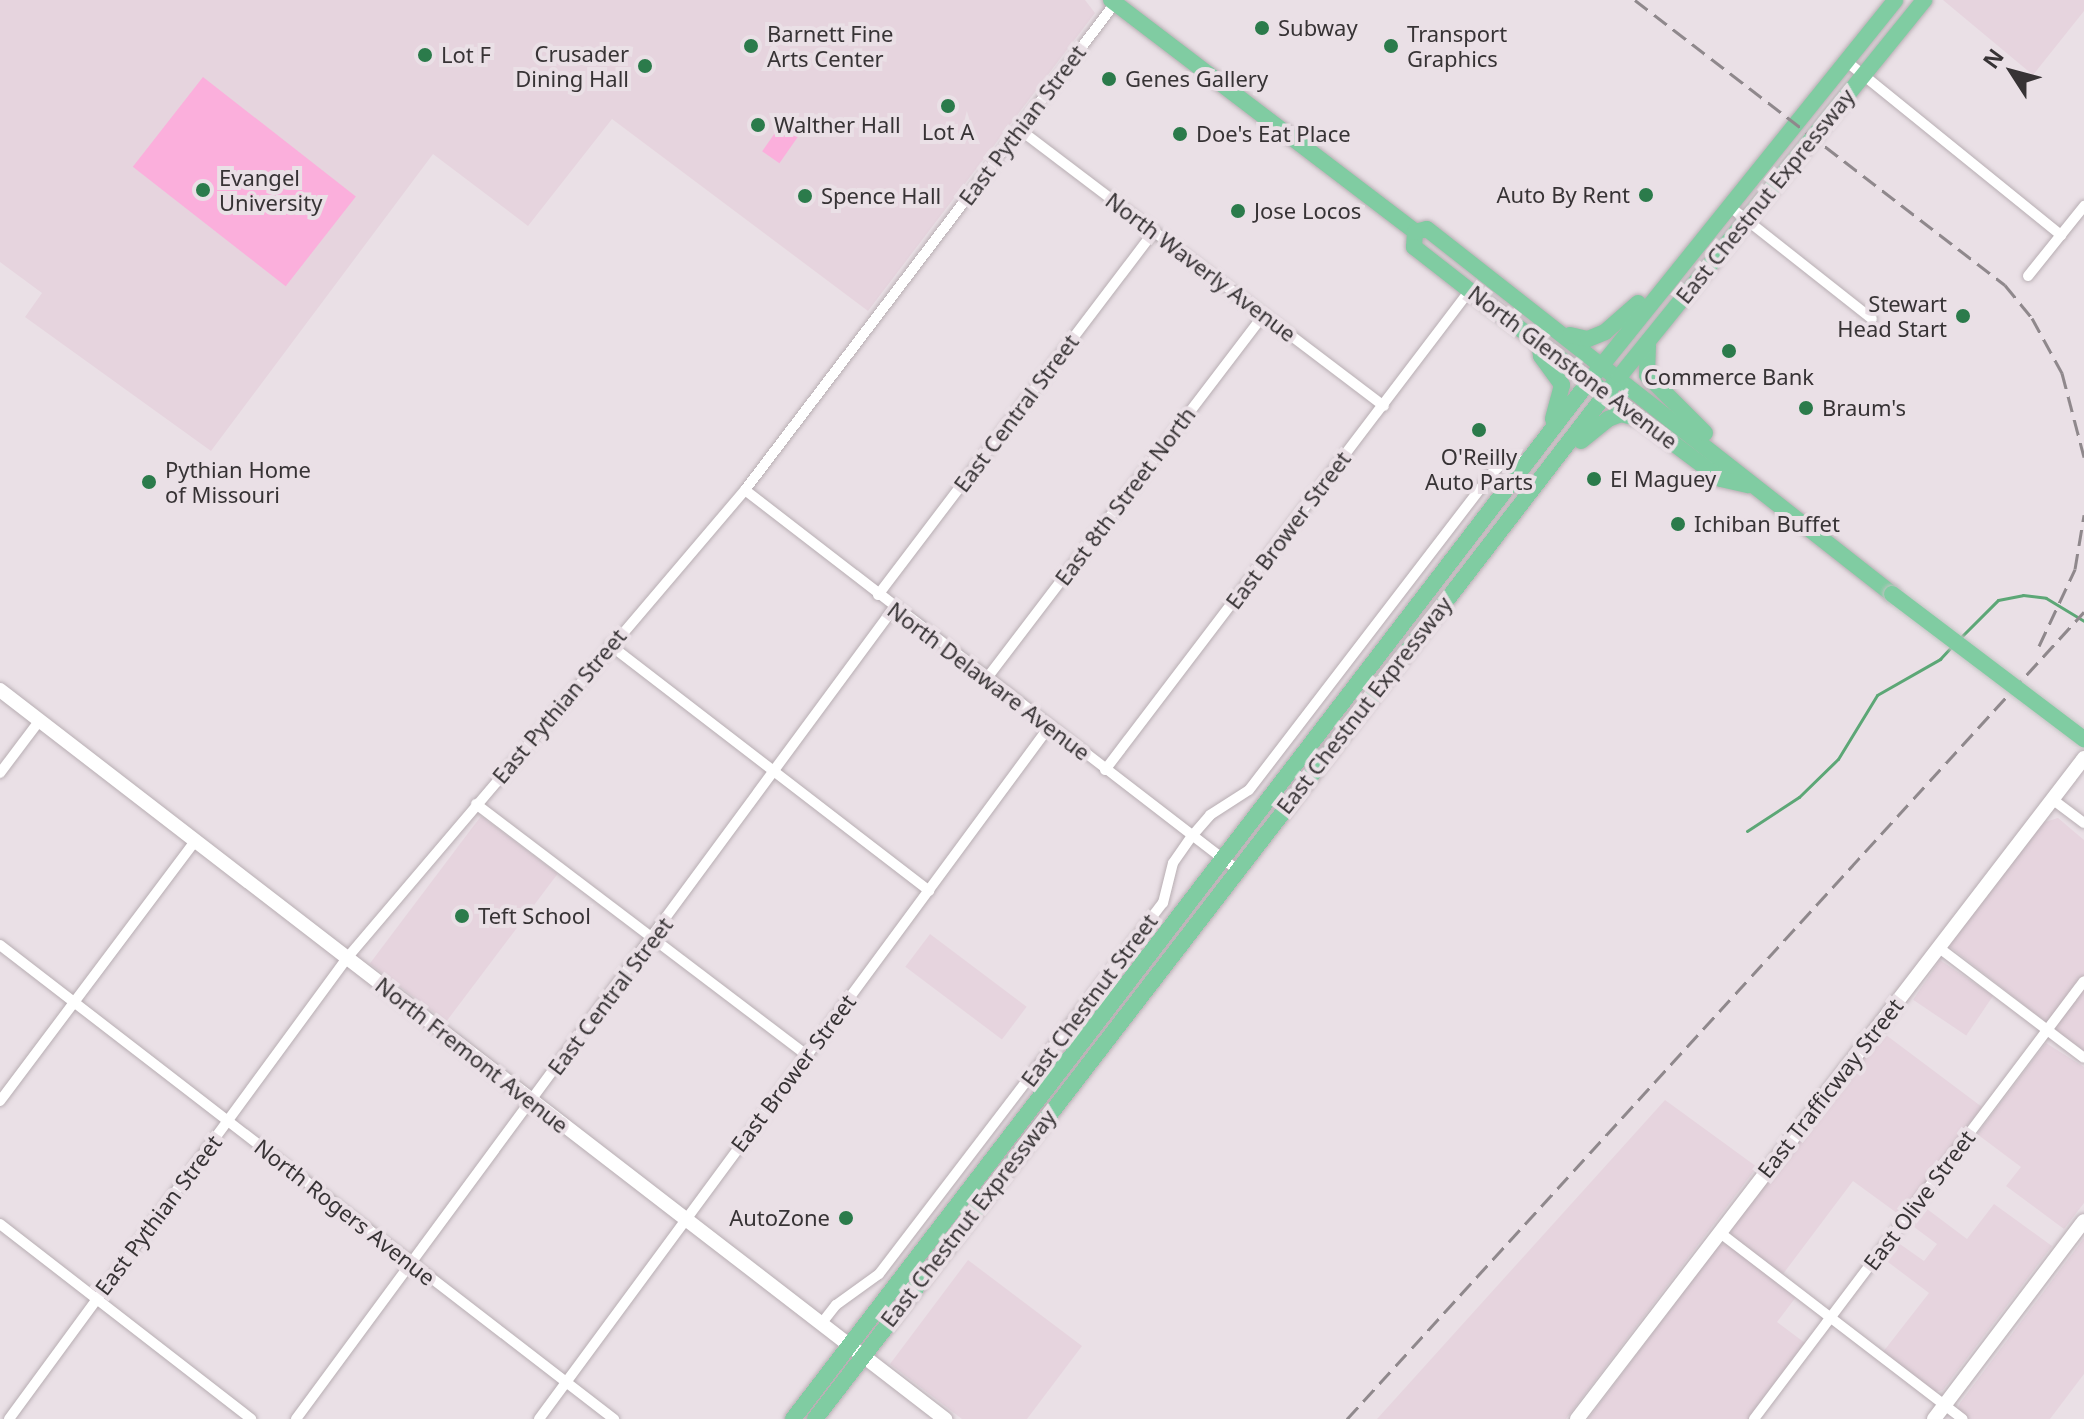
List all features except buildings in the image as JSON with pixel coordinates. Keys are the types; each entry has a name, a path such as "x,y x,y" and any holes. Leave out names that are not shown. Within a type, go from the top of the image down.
{"main road":[{"name":"East Chestnut Expressway","path":"793,1419 1590,380 1895,0"},
{"name":"East Chestnut Expressway","path":"815,1419 1236,869 1619,377 1924,0"},
{"name":"North Glenstone Avenue","path":"1115,1 1415,232"},
{"path":"1563,332 1588,339 1618,325 1709,220 1729,206"},
{"name":"North Glenstone Avenue","path":"1415,232 1427,229 1563,332 1730,463 1748,485 2084,739"},
{"name":"North Glenstone Avenue","path":"1415,232 1414,247 1470,290 1721,479 1748,485"},
{"path":"1652,336 1644,358 1647,375 1730,463"},
{"path":"1539,342 1563,396 1543,442"},
{"path":"1470,568 1495,549 1596,425 1621,414 1647,424"}],"street":[{"name":"East Pythian Street","path":"9,1419 347,958 610,645 745,490 1115,1"},
{"path":"1846,61 2061,235"},
{"name":"North Waverly Avenue","path":"1019,129 1384,406"},
{"path":"1729,206 1872,319"},
{"path":"2028,276 2084,206"},
{"name":"East Central Street","path":"878,595 1154,231"},
{"name":"East Brower Street","path":"1105,770 1470,290"},
{"name":"East 8th Street North","path":"987,678 1264,314"},
{"name":"East Chestnut Street","path":"821,1324 836,1305 879,1274 1154,916 1163,903 1173,863 1192,836 1210,815 1249,790 1493,472 1505,461 1529,460"},
{"name":"North Delaware Avenue","path":"745,490 893,609 1236,869"},
{"name":"East Central Street","path":"296,1419 655,938 893,609"},
{"path":"610,645 929,891"},
{"name":"North Fremont Avenue","path":"0,690 945,1419"},
{"path":"0,773 40,720"},
{"name":"East Brower Street","path":"539,1419 683,1219 1049,727"},
{"name":"East Trafficway Street","path":"1577,1419 2084,758"},
{"path":"2052,799 2084,823"},
{"path":"476,804 807,1055"},
{"path":"0,1101 195,841"},
{"name":"North Rogers Avenue","path":"0,945 614,1419"},
{"path":"1938,947 2084,1058"},
{"name":"East Olive Street","path":"1754,1419 2084,981"},
{"path":"1934,1419 2084,1221"},
{"path":"0,1224 251,1419"},
{"path":"1719,1232 1963,1419"}],"shaded area":[{"name":"Evangel University","path":"0,0 1085,0 1095,13 868,311 612,119 528,226 433,154 211,451 25,317 42,293 0,262"},
{"path":"1943,0 2084,0 2084,11 2033,75"},
{"path":"203,77 356,196 286,286 133,167"},
{"path":"784,120 801,132 779,163 762,151"},
{"name":"Teft School","path":"481,816 558,874 446,1022 370,964"},
{"path":"2058,818 2084,840 2084,1052 1949,946 2042,823"},
{"path":"930,934 1027,1007 1002,1040 905,967"},
{"path":"1940,960 1993,996 1966,1036 1913,1000"},
{"path":"1882,1032 1982,1107 1901,1216 1853,1181 1783,1274 1731,1236 1731,1230"},
{"path":"2046,1043 2084,1067 2084,1203 2064,1229 2006,1186 2021,1167 1977,1134"},
{"path":"1665,1100 1757,1167 1566,1419 1377,1419"},
{"path":"1994,1204 2052,1246 1943,1390 1935,1392 1883,1352 1929,1293 1884,1259 1897,1242 1924,1261 1937,1244 1910,1224 1923,1206 1967,1239"},
{"path":"2084,1238 2084,1374 2050,1419 1967,1419 1957,1410 1960,1403"},
{"path":"1727,1244 1796,1297 1777,1322 1805,1343 1748,1419 1588,1419 1719,1245"},
{"path":"968,1260 1082,1346 1027,1419 962,1419 890,1364"}],"waterway":[{"path":"1959,639 1998,600 2023,595 2046,598 2084,621"},
{"path":"1747,831 1799,797 1838,759 1877,695 1940,659 1951,647"}],"railway":[{"path":"1635,0 2005,285 2032,318 2062,373 2084,457"},
{"path":"2039,646 2075,569 2084,515"},
{"path":"1347,1419 2084,612"}],"place":[{"name":"Subway","path":"1262,28"},
{"name":"Barnett Fine Arts Center","path":"751,46"},
{"name":"Transport Graphics","path":"1391,46"},
{"name":"Lot F","path":"425,55"},
{"name":"Crusader Dining Hall","path":"645,66"},
{"name":"Genes Gallery","path":"1109,79"},
{"name":"Lot A","path":"948,106"},
{"name":"Walther Hall","path":"758,125"},
{"name":"Doe's Eat Place","path":"1180,134"},
{"name":"Evangel University","path":"203,190"},
{"name":"Auto By Rent","path":"1646,195"},
{"name":"Spence Hall","path":"805,196"},
{"name":"Jose Locos","path":"1238,211"},
{"name":"Stewart Head Start","path":"1963,316"},
{"name":"Commerce Bank","path":"1729,351"},
{"name":"Braum's","path":"1806,408"},
{"name":"O'Reilly Auto Parts","path":"1479,430"},
{"name":"El Maguey","path":"1594,479"},
{"name":"Pythian Home of Missouri","path":"149,482"},
{"name":"Ichiban Buffet","path":"1678,524"},
{"name":"Teft School","path":"462,916"},
{"name":"AutoZone","path":"846,1218"}]}
